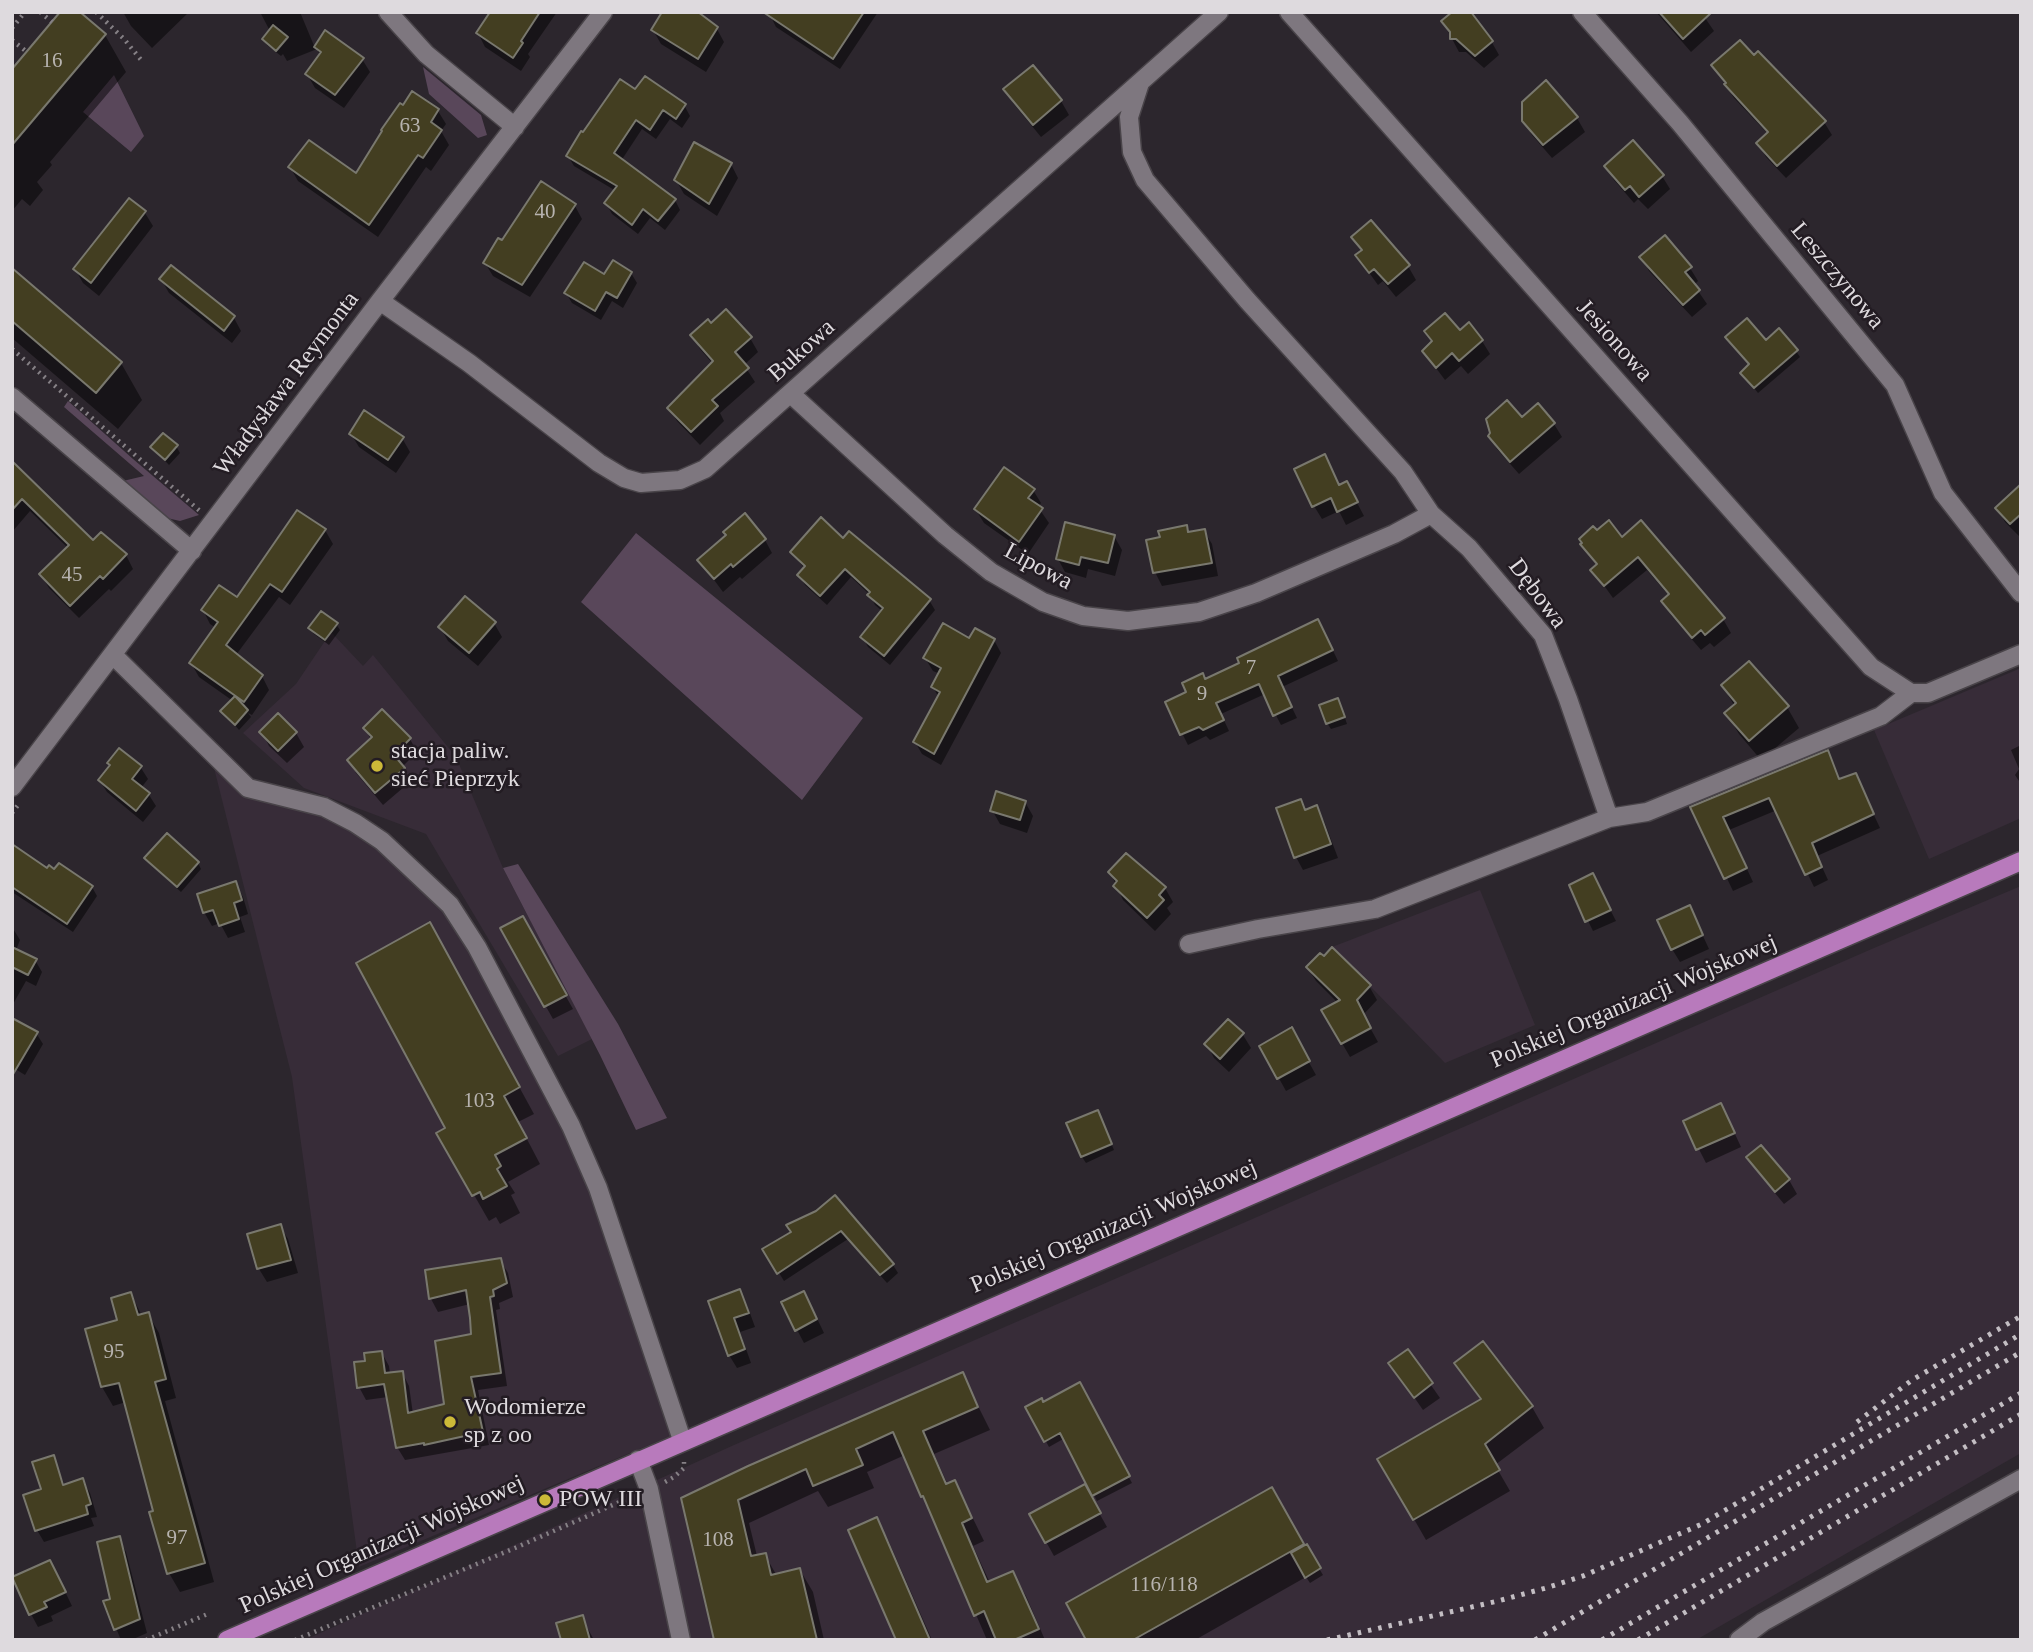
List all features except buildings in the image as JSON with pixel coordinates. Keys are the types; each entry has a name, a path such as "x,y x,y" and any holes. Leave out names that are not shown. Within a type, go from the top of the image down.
{"main road":[{"name":"Polskiej Organizacji Wojskowej","path":"227,1640 682,1440 2021,861"}],"street":[{"path":"388,12 426,54 515,127"},
{"name":"Władysława Reymonta","path":"12,787 603,12"},
{"name":"Bukowa","path":"380,301 469,363 599,463 624,478 641,483 680,480 705,469 1219,12"},
{"name":"Jesionowa","path":"1289,12 1871,667 1911,693"},
{"name":"Leszczynowa","path":"1582,12 1679,123 1895,385 1943,493 2021,593"},
{"name":"Dębowa","path":"1140,83 1129,117 1132,152 1145,180 1247,300 1403,472 1431,514 1469,548 1543,635 1609,818"},
{"name":"Lipowa","path":"791,394 946,535 991,572 1043,602 1083,616 1128,621 1199,612 1256,593 1394,534 1431,514"},
{"path":"12,397 192,551"},
{"path":"1189,944 1375,909 1609,818 1647,812 1881,716 1911,693 1928,693 2021,654"},
{"path":"113,655 248,788 324,807 355,823 383,841 450,905 477,947 552,1090 598,1188 682,1440"},
{"path":"638,1460 649,1489 681,1640"},
{"path":"1739,1640 1763,1622 2021,1479"}],"path":[{"path":"12,28 25,12"},
{"path":"40,12 52,22"},
{"path":"96,12 142,61"},
{"path":"12,40 27,52"},
{"path":"12,349 214,523"},
{"path":"295,1640 674,1478 684,1468 682,1440"},
{"path":"146,1640 210,1613"}],"shaded area":[{"path":"423,67 481,115 487,135 478,138 429,94"},
{"path":"114,75 144,136 131,152 83,112"},
{"path":"68,401 199,515 180,521 167,518 123,481 144,476 64,407"},
{"path":"636,533 863,718 802,800 581,602"},
{"path":"331,632 363,666 373,655 456,757 503,868 592,1039 558,1056 426,834 304,788 243,733 296,684"},
{"path":"2021,668 2021,818 1929,859 1874,730"},
{"path":"213,764 324,807 450,905 571,1126 680,1432 359,1567 292,1077"},
{"path":"518,864 618,1024 667,1118 636,1130 503,868"},
{"path":"2021,886 2021,1453 1696,1640 305,1640 734,1445"},
{"path":"1480,890 1535,1025 1445,1063 1332,947"}],"railway":[{"path":"1857,1422 1912,1380 2021,1316"},
{"path":"1327,1640 1546,1588 1583,1576 1702,1524 2021,1334"},
{"path":"1535,1640 2021,1352"},
{"path":"1602,1640 2021,1393"},
{"path":"1638,1640 2021,1414"}],"place":[{"name":"stacja paliw. sieć Pieprzyk","path":"377,766"},
{"name":"Wodomierze sp z oo","path":"450,1422"},
{"name":"POW III","path":"545,1500"}]}
